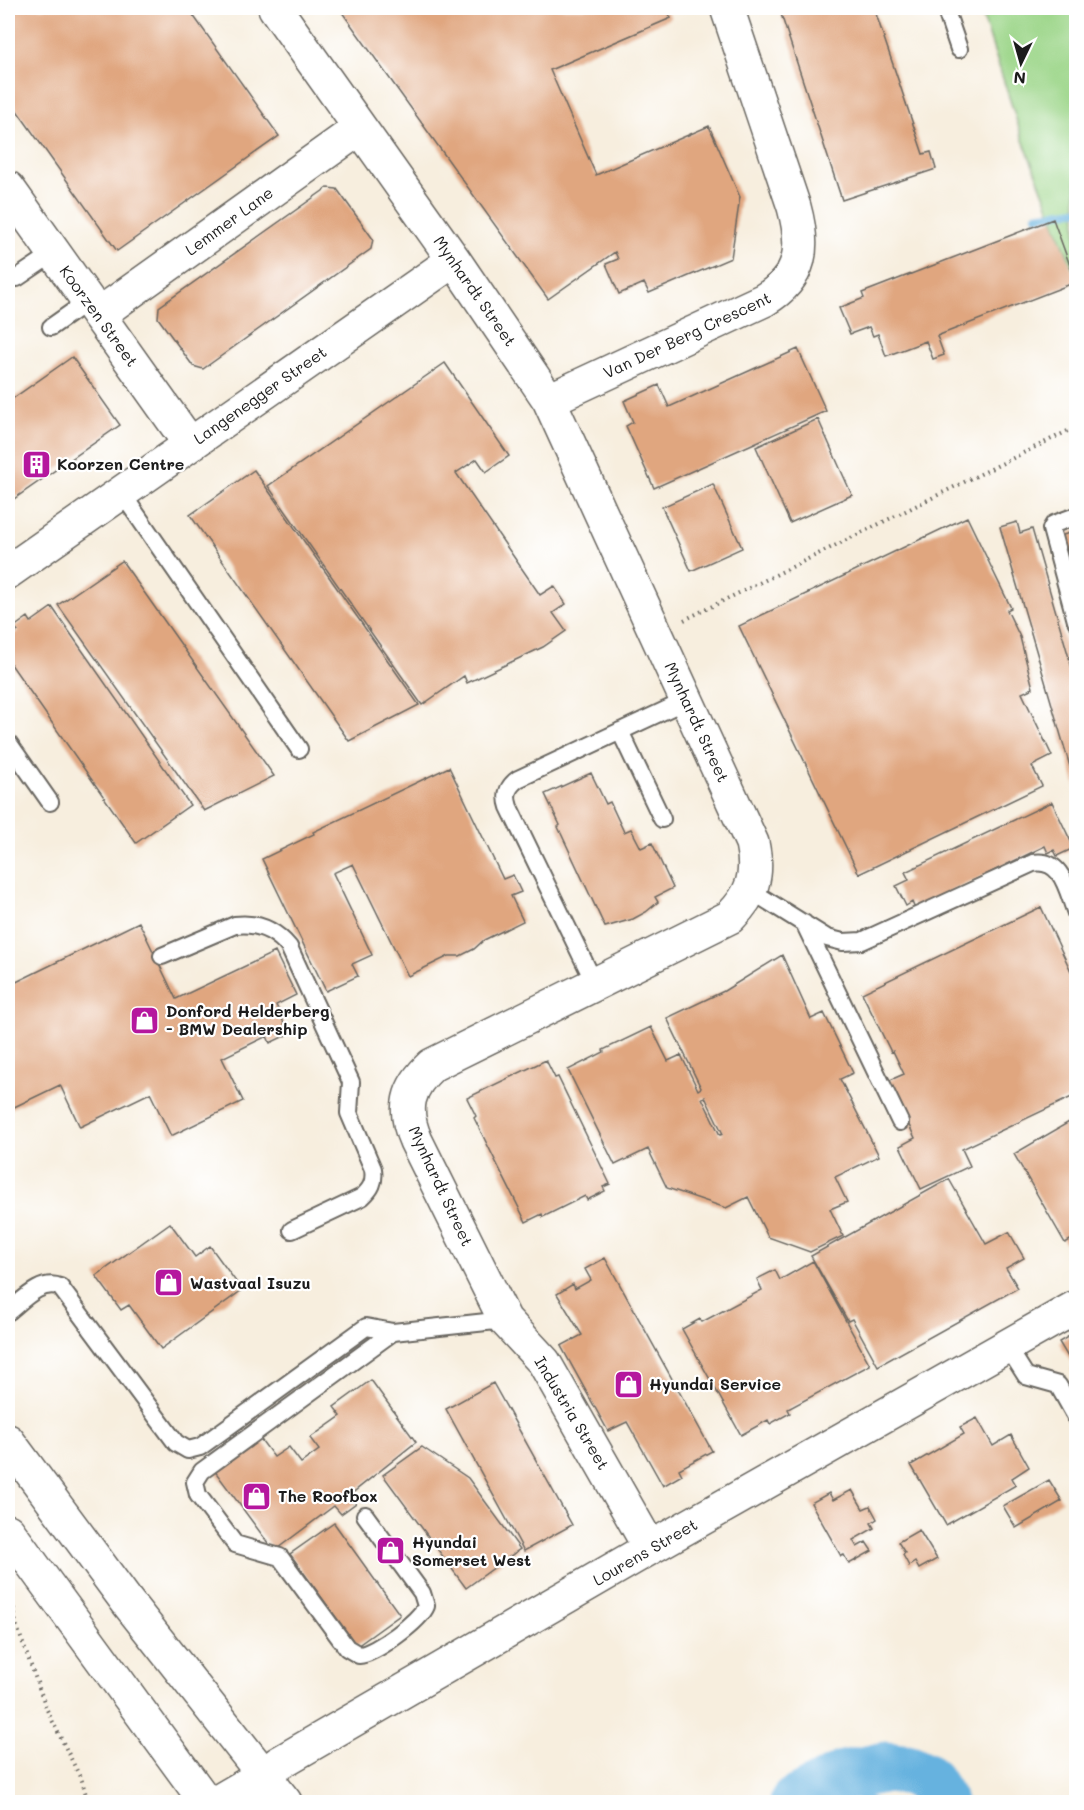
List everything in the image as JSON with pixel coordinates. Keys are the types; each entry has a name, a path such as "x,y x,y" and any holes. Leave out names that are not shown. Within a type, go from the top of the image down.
{"main road":[{"name":"Van Der Berg Crescent","path":"549,400 764,300 786,283 799,261 801,236 795,207 727,8"},
{"name":"Mynhardt Street","path":"278,9 549,400 752,843 755,858 755,875 750,890 742,905 730,917 432,1065 413,1087 409,1100 411,1130 505,1320"},
{"name":"Lemmer Lane","path":"93,308 360,128"},
{"name":"Koorzen Street","path":"8,188 190,444"},
{"name":"Langenegger Street","path":"8,572 454,260"},
{"name":"Lourens Street","path":"217,1803 279,1763 650,1548 1077,1307"},
{"name":"Industria Street","path":"505,1320 544,1362 650,1548"},
{"path":"8,1441 128,1603 285,1803"},
{"path":"14,1539 206,1803"}],"lane":[{"path":"945,8 960,49"},
{"path":"17,278 54,253"},
{"path":"51,327 93,308"},
{"path":"122,492 299,749"},
{"path":"1077,516 1054,524 1051,533 1077,621"},
{"path":"595,984 506,799 507,791 518,779 687,700"},
{"path":"620,731 662,819"},
{"path":"8,742 50,802"},
{"path":"750,890 835,941 843,942 862,940 1034,863 1041,862 1049,863 1059,871 1077,913"},
{"path":"803,922 900,1122"},
{"path":"162,956 235,925 246,924 266,928 275,933 289,948 351,1082 349,1113 374,1176 369,1191 362,1197 292,1230"},
{"path":"8,1312 41,1287 54,1284 60,1287 176,1443 188,1450 200,1447 366,1327 393,1332 505,1320"},
{"path":"365,1515 422,1593 426,1606 419,1618 371,1652 359,1655 347,1648 280,1557 235,1544 198,1495 195,1482 202,1471 393,1332"},
{"path":"1007,1346 1026,1376 1058,1385 1077,1417"}],"path":[{"path":"656,633 1077,427"},
{"path":"14,1539 12,1596 16,1624 47,1710 82,1781 88,1803"}],"green space":[{"path":"980,8 1076,8 1076,277 1023,140"}],"building":[{"path":"8,8 188,8 279,136 117,251 8,98"},
{"path":"339,8 666,8 671,18 550,70 596,175 709,126 740,197 731,258 649,293 644,283 619,294 606,264 618,259 615,252 548,299"},
{"path":"779,8 874,8 923,154 931,152 936,169 842,200"},
{"path":"327,188 337,189 373,239 371,249 203,369 193,366 158,318 159,307"},
{"path":"1053,219 1076,282 937,336 944,355 933,359 926,341 886,356 878,334 873,336 869,327 850,334 839,308 864,298 862,293"},
{"path":"798,349 826,411 654,488 626,426 633,422 624,401 659,385 669,407"},
{"name":"Koorzen Centre","path":"72,357 120,425 8,503 8,402"},
{"path":"445,363 509,456 486,472 477,459 456,473 540,595 554,586 566,604 553,613 566,631 543,647 467,683 464,676 422,705 268,486"},
{"path":"818,419 852,495 790,523 756,447"},
{"path":"254,470 419,705 349,741 190,515"},
{"path":"713,484 742,548 691,571 662,507"},
{"path":"967,517 1011,608 1007,610 1020,637 1033,688 1022,693 1052,756 1032,766 1042,786 859,874 739,626"},
{"path":"1017,522 1020,533 1032,529 1076,682 1076,787 1000,527"},
{"path":"1076,531 1076,581 1063,535"},
{"path":"122,561 274,776 204,811 58,605"},
{"path":"52,607 190,805 136,843 8,660 8,638 18,631 14,627 28,617 31,622"},
{"path":"449,767 503,879 513,875 521,892 511,896 523,921 484,940 474,949 460,956 449,956 408,976 353,864 333,873 372,955 352,964 358,976 326,991 262,859"},
{"path":"591,773 606,804 610,802 624,832 631,829 641,848 652,843 673,888 655,897 658,902 646,912 633,919 605,927 545,794"},
{"path":"1052,802 1074,848 1057,856 1054,850 1048,853 1045,846 915,909 912,902 906,906 896,886 909,880 905,872"},
{"path":"1041,907 1076,982 1076,1095 962,1149 970,1166 921,1189 900,1146 915,1138 888,1081 904,1074 862,993"},
{"name":"Donford Helderberg - BMW Dealership","path":"139,922 176,999 275,952 296,995 276,1005 289,1034 270,1043 267,1036 222,1058 243,1101 171,1136 150,1093 80,1127 60,1085 8,1110 8,986"},
{"path":"782,955 811,1019 824,1013 853,1073 840,1079 879,1156 835,1177 847,1202 830,1209 843,1236 810,1252 768,1237 748,1197 726,1208 667,1188 648,1149 615,1165 568,1070 651,1027 668,1061 681,1055 698,1090 701,1088 667,1018 724,991","holes":["705,1097 723,1134 720,1135 702,1098"]},
{"path":"546,1060 555,1078 558,1077 610,1184 603,1187 605,1191 587,1200 585,1196 543,1217 542,1214 526,1222 474,1118 476,1116 467,1098"},
{"path":"1076,1118 1076,1237 1065,1243 1014,1154"},
{"path":"949,1179 986,1244 1009,1232 1024,1258 1006,1268 1018,1288 878,1366 852,1319 848,1321 811,1256"},
{"name":"Wastvaal Isuzu","path":"170,1223 195,1257 210,1246 242,1290 161,1349 129,1305 121,1310 96,1276"},
{"name":"Hyundai Service","path":"605,1258 712,1451 679,1469 682,1475 663,1486 627,1422 608,1431 561,1346 582,1335 557,1294 573,1284 575,1289 591,1280 585,1269"},
{"path":"813,1261 870,1365 788,1409 790,1413 770,1424 768,1420 741,1435 682,1329 700,1319 702,1322 762,1290 757,1279 775,1270 780,1280"},
{"path":"1076,1332 1076,1378 1071,1369 1074,1367 1059,1342"},
{"path":"371,1380 416,1442 350,1495 356,1503 341,1514 334,1506 274,1551 214,1470 259,1437 274,1457 289,1447 301,1463 319,1450 310,1438 341,1416 334,1407"},
{"path":"493,1383 572,1525 524,1551 446,1409"},
{"path":"977,1418 993,1446 1011,1435 1029,1467 1012,1478 1016,1485 946,1525 911,1465 964,1434 960,1427"},
{"path":"422,1447 468,1478 520,1549 466,1588 383,1475"},
{"path":"1049,1480 1062,1501 1016,1528 1003,1506"},
{"path":"852,1490 863,1509 870,1506 877,1519 871,1523 874,1528 853,1540 857,1547 866,1542 872,1551 849,1564 844,1555 841,1556 811,1503 829,1493 833,1500"},
{"path":"334,1523 400,1615 357,1646 290,1554"},
{"path":"919,1530 937,1559 919,1569 915,1562 909,1566 898,1542"}],"waterway":[{"path":"1036,216 1076,210"},
{"path":"795,1802 844,1776 886,1767 910,1770 926,1778 941,1802"},
{"path":"826,1785 874,1802"}],"place":[{"name":"Koorzen Centre","path":"36,464"},
{"name":"Donford Helderberg - BMW Dealership","path":"145,1020"},
{"name":"Wastvaal Isuzu","path":"169,1283"},
{"name":"Hyundai Service","path":"628,1384"},
{"name":"The Roofbox","path":"257,1496"},
{"name":"Hyundai Somerset West","path":"391,1551"}]}
